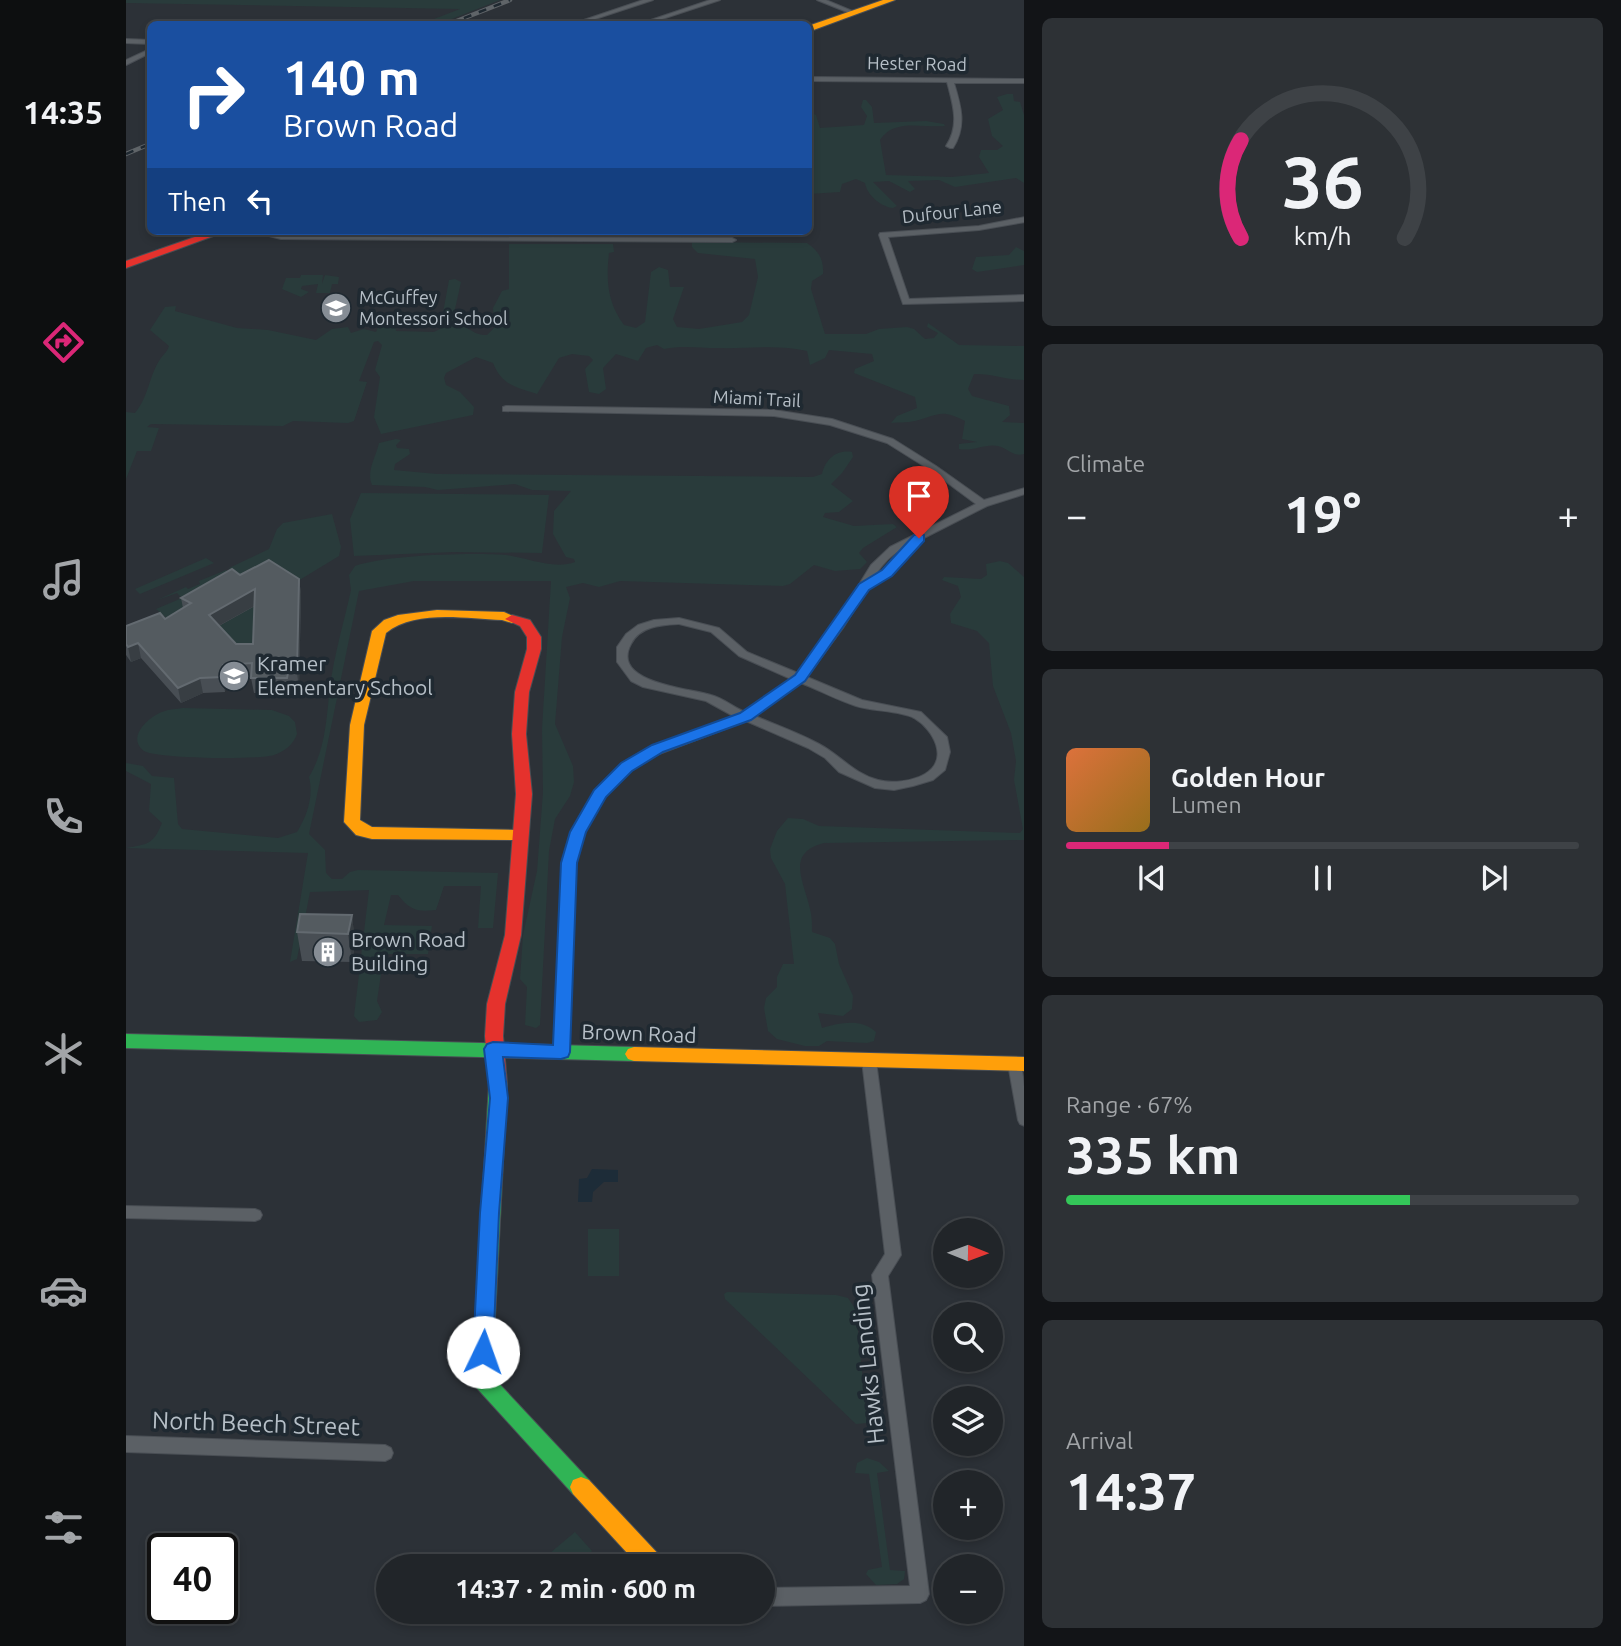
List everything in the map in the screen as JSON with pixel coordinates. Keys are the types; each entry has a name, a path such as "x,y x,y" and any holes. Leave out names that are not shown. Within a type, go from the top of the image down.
{"main road":[{"path":"812,28 891,0"},
{"path":"126,265 211,235"},
{"path":"520,836 372,833 362,831 352,822 357,725 379,631 385,624 395,618 415,615 505,616 514,618 531,629 534,649 522,692 519,734 524,794 513,935 496,1004 493,1049 499,1098 482,1379 643,1554"},
{"name":"Brown Road","path":"126,1041 1020,1064"}],"street":[{"path":"584,21 650,0"},
{"path":"652,21 717,0"},
{"path":"820,0 854,13"},
{"path":"684,3 694,8"},
{"path":"126,41 147,42"},
{"path":"126,63 147,52"},
{"name":"Hester Road","path":"812,79 1024,81"},
{"path":"950,80 961,127 958,137 950,146"},
{"name":"Dufour Lane","path":"1024,219 979,228 883,235 906,302 1024,298"},
{"path":"272,235 375,239 732,240"},
{"name":"Miami Trail","path":"506,409 774,413 832,422 890,441 982,504"},
{"path":"561,1052 569,863 578,832 600,794 627,767 658,748 746,717 800,678 864,587 887,573 919,538 982,504 1024,491"},
{"path":"658,622 690,623 715,630 743,654 800,678 859,703 917,715 941,737 944,752 940,767 929,777 914,782 894,786 875,784 850,774 812,744 746,717 710,698 647,684 635,678 623,662 623,648 630,636 642,627 658,622"},
{"name":"Hawks Landing","path":"775,1597 920,1594 880,1275 893,1255 869,1061"},
{"path":"1020,1064 1024,1120"},
{"path":"126,1212 255,1215"},
{"name":"North Beech Street","path":"126,1444 385,1453"}],"shaded area":[{"path":"126,0 500,0 447,21 429,21 460,9 126,3"},
{"path":"1013,94 1014,101 1020,102 1024,115 1024,183 1016,178 955,187 939,180 908,181 915,189 910,192 889,181 873,182 897,206 893,208 875,200 865,183 856,179 842,184 840,192 812,194 812,113 816,115 820,128 864,125 867,116 861,107 863,100 866,100 872,107 874,123 926,121 944,124 945,126 900,126 886,133 880,140 886,175 952,177 989,173 979,157 981,150 997,150 1003,146 992,136 988,119 1003,110 997,97"},
{"path":"692,242 807,243 815,249 823,264 823,274 812,281 811,289 825,334 866,334 879,329 907,327 914,329 925,339 934,338 938,333 927,327 928,323 959,345 1024,346 1024,380 974,374 968,389 972,396 1009,406 1010,415 1002,422 1024,423 1024,454 993,445 959,449 959,444 977,442 962,439 965,421 950,415 940,414 912,422 891,423 897,416 917,408 915,397 854,373 855,369 874,361 872,354 829,350 825,358 810,365 807,351 774,347 664,349 657,345 646,348 638,361 616,354 603,368 606,389 599,394 589,392 585,369 593,360 589,356 572,354 559,358 537,394 505,381 493,363 476,357 446,373 444,378 446,385 460,392 474,407 473,415 381,434 374,417 380,377 375,370 382,345 378,341 374,342 359,381 367,382 354,421 293,421 283,426 151,424 147,427 159,428 151,451 137,451 126,479 126,412 135,413 139,407 156,367 169,346 150,330 165,307 176,306 175,311 237,328 268,330 316,340 332,329 348,327 351,333 364,329 376,332 379,325 395,326 396,331 434,332 440,329 449,280 455,279 461,282 452,323 487,335 494,328 493,308 502,291 509,289 509,244 613,244 614,252 609,253 608,263 609,290 614,308 624,325 636,328 645,322 651,272 659,267 668,270 670,287 684,287 673,319 677,327 699,329 742,322 749,315 758,277 755,259 698,253 692,247"},
{"path":"1016,247 1024,251 1024,265 977,272 972,269 976,257 1009,255"},
{"path":"301,275 323,275 322,284 325,275 339,277 338,284 332,284 330,293 316,293 318,284 302,286 301,289 309,292 301,297 282,289 286,278 300,278"},
{"path":"401,440 396,445 397,448 409,449 410,454 395,464 394,470 437,474 813,477 822,474 826,464 836,454 852,452 853,457 831,484 853,501 839,512 825,513 823,517 854,526 893,524 897,527 863,548 859,553 867,562 860,569 835,571 814,565 790,584 783,586 620,581 599,587 583,583 566,587 570,598 562,637 555,724 573,766 574,782 570,796 555,819 549,851 540,1025 536,1028 525,1025 527,987 520,979 523,935 537,871 543,792 542,729 551,581 414,581 359,591 309,834 325,850 326,873 332,879 342,879 350,872 358,870 498,873 493,928 478,928 481,886 444,886 436,910 414,909 398,895 391,895 384,925 432,926 428,954 384,954 377,1001 382,1012 377,1020 359,1022 354,1016 369,890 310,892 297,959 290,962 308,853 126,848 140,846 152,840 162,823 149,811 151,784 126,771 126,763 143,766 152,776 174,778 178,824 182,829 278,838 297,832 309,806 309,777 322,744 334,663 351,590 349,575 355,566 386,559 452,554 506,555 558,565 575,562 574,559 566,557 553,534 554,511 571,491 532,490 515,484 438,490 372,485 371,469 379,443"},
{"path":"361,493 549,495 542,553 453,552 354,556 350,519"},
{"path":"332,514 341,547 339,556 293,584 245,582 229,568 269,549 277,529 283,523"},
{"path":"206,558 214,563 140,594 135,589"},
{"path":"1000,561 1008,563 1024,577 1024,840 824,843 812,848 801,861 800,869 811,912 812,932 830,938 835,944 839,964 853,996 852,1009 843,1016 818,1013 822,1028 857,1023 876,1032 874,1041 867,1043 827,1041 819,1046 805,1046 777,1039 768,1031 764,1008 766,998 777,987 777,977 783,964 794,964 785,884 771,858 770,849 777,831 788,818 803,819 819,826 1020,833 1023,829 1014,780 1016,761 1011,733 993,686 989,643 977,631 951,623 950,614 961,597 958,586 942,580 944,577 981,579 987,575 986,564"},
{"path":"226,570 233,575 179,629 156,609 182,598 177,593 157,600 200,584 199,581"},
{"path":"261,602 255,659 194,640"},
{"path":"183,708 272,710 289,716 295,722 297,734 285,749 264,757 187,757 153,754 139,746 138,734 145,723 162,712"},
{"path":"588,1229 619,1229 619,1276 588,1276"},
{"path":"724,1294 836,1295 848,1298 856,1310 867,1423 856,1424 725,1299"},
{"path":"867,1458 879,1462 889,1471 877,1473 890,1570 905,1571 904,1579 897,1584 876,1585 866,1574 868,1570 882,1567 869,1474 855,1473 857,1463"},
{"path":"575,1532 592,1551 588,1554 549,1554"}],"water":[{"path":"592,1169 618,1170 618,1182 604,1182 593,1192 592,1202 578,1202 579,1179 587,1178"}],"building":[{"name":"Kramer Elementary School","path":"269,560 299,579 297,673 288,673 287,678 251,678 252,663 223,665 222,677 200,678 178,688 138,643 128,647 126,644 126,626 160,613 165,619 191,603 181,598 232,569 240,575","holes":["255,589 253,644 236,644 209,615"]},
{"path":"300,914 352,915 348,934 297,932"}],"railway":[{"path":"457,21 510,0"},
{"path":"126,154 147,145"}],"traffic: fast":[{"path":"126,1041 634,1054"},
{"path":"498,1084 482,1379 581,1487"}],"traffic: slow":[{"path":"812,28 891,0"},
{"path":"512,619 504,616 419,615 389,623 379,631 357,725 352,822 362,831 372,833 520,836"},
{"path":"634,1054 1024,1064"},
{"path":"581,1487 643,1554"}],"traffic: jam":[{"path":"126,265 211,235"},
{"path":"498,1084 494,1036 496,1004 513,935 524,794 519,734 522,692 534,649 534,637 525,623 512,619"}],"place":[{"name":"McGuffey Montessori School","path":"336,308"},
{"name":"Kramer Elementary School","path":"234,676"},
{"name":"Brown Road Building","path":"328,952"}],"route":[{"path":"483,1352 499,1098 493,1049 561,1052 569,863 578,832 600,794 627,767 658,748 746,717 800,678 864,587 887,573 919,538"}]}
